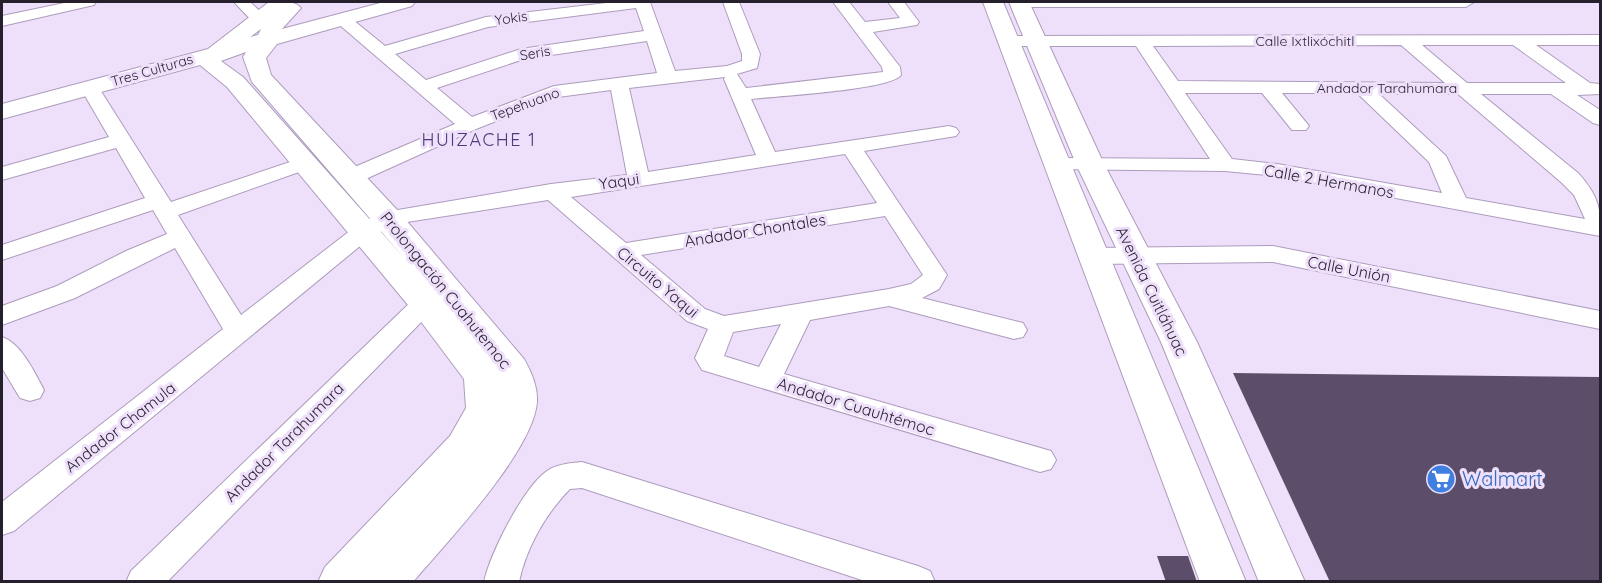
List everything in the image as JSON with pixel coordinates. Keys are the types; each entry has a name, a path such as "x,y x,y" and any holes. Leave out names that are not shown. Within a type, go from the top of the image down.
{"street":[{"path":"2,21 88,2"},
{"path":"242,2 266,27"},
{"path":"266,27 281,2"},
{"path":"215,52 266,27 300,2"},
{"path":"266,27 342,18 405,2"},
{"path":"642,2 651,35 668,77"},
{"name":"Yokis","path":"384,52 486,22 642,2"},
{"path":"731,2 751,60 748,66 729,71 768,159"},
{"path":"740,94 878,80 892,75 891,67 841,2"},
{"path":"861,28 911,22 896,2"},
{"name":"Avenida Cuitláhuac","path":"993,2 1023,41 1090,165 1179,342 1282,582"},
{"path":"1019,2 1466,2"},
{"name":"Avenida Cuitláhuac","path":"1019,2 1023,41 1055,164 1223,582"},
{"path":"1447,2 1496,40"},
{"name":"Tepehuano","path":"342,18 469,125 554,92 619,82 729,71"},
{"name":"Prolongación Cuahutemoc","path":"266,27 266,44 254,57 260,77 388,218 511,368 517,384 518,404 512,426 493,457 384,582"},
{"name":"Seris","path":"422,87 521,54 651,35"},
{"path":"1405,40 1570,178 1584,193 1600,228"},
{"path":"1517,40 1593,89"},
{"name":"Calle Ixtlixóchitl","path":"1023,41 1600,40"},
{"path":"1141,41 1225,165"},
{"name":"Prolongación Cuahutemoc","path":"215,52 208,60 211,65 235,82 306,163 425,303 482,377 485,393 482,416 464,447 341,582"},
{"name":"Tres Culturas","path":"2,112 215,52"},
{"path":"619,82 639,179"},
{"name":"Andador Tarahumara","path":"1174,87 1593,89"},
{"path":"1267,87 1299,126"},
{"path":"1362,88 1439,160 1458,204"},
{"path":"1556,88 1600,119"},
{"path":"90,89 239,333"},
{"path":"351,177 469,125"},
{"path":"723,325 889,298 920,290 930,283 935,275 851,147 949,132"},
{"path":"2,174 121,140"},
{"name":"Yaqui","path":"363,232 388,218 551,191 851,147"},
{"path":"2,253 306,163"},
{"name":"Calle 2 Hermanos","path":"1055,164 1225,165 1277,170 1600,228"},
{"name":"Circuito Yaqui","path":"551,191 696,315 723,325"},
{"name":"Andador Chontales","path":"621,251 889,208"},
{"name":"Andador Chamula","path":"2,521 363,232"},
{"path":"2,316 74,289 135,256 180,237"},
{"name":"Calle Unión","path":"1093,256 1273,254 1600,320"},
{"path":"889,298 1014,330"},
{"name":"Andador Tarahumara","path":"143,582 425,303"},
{"path":"767,379 801,311"},
{"name":"Andador Cuauhtémoc","path":"723,325 709,358 710,361 1040,460"},
{"path":"2,347 30,390"},
{"path":"501,582 507,562 550,488 562,477 582,476 918,582"}],"building":[{"name":"Walmart","path":"1233,373 1600,377 1600,582 1330,582"},
{"path":"1157,556 1188,556 1197,582 1166,582"}],"place":[{"name":"Walmart","path":"1441,479"}],"district":[{"name":"HUIZACHE 1","path":"479,140"}]}
